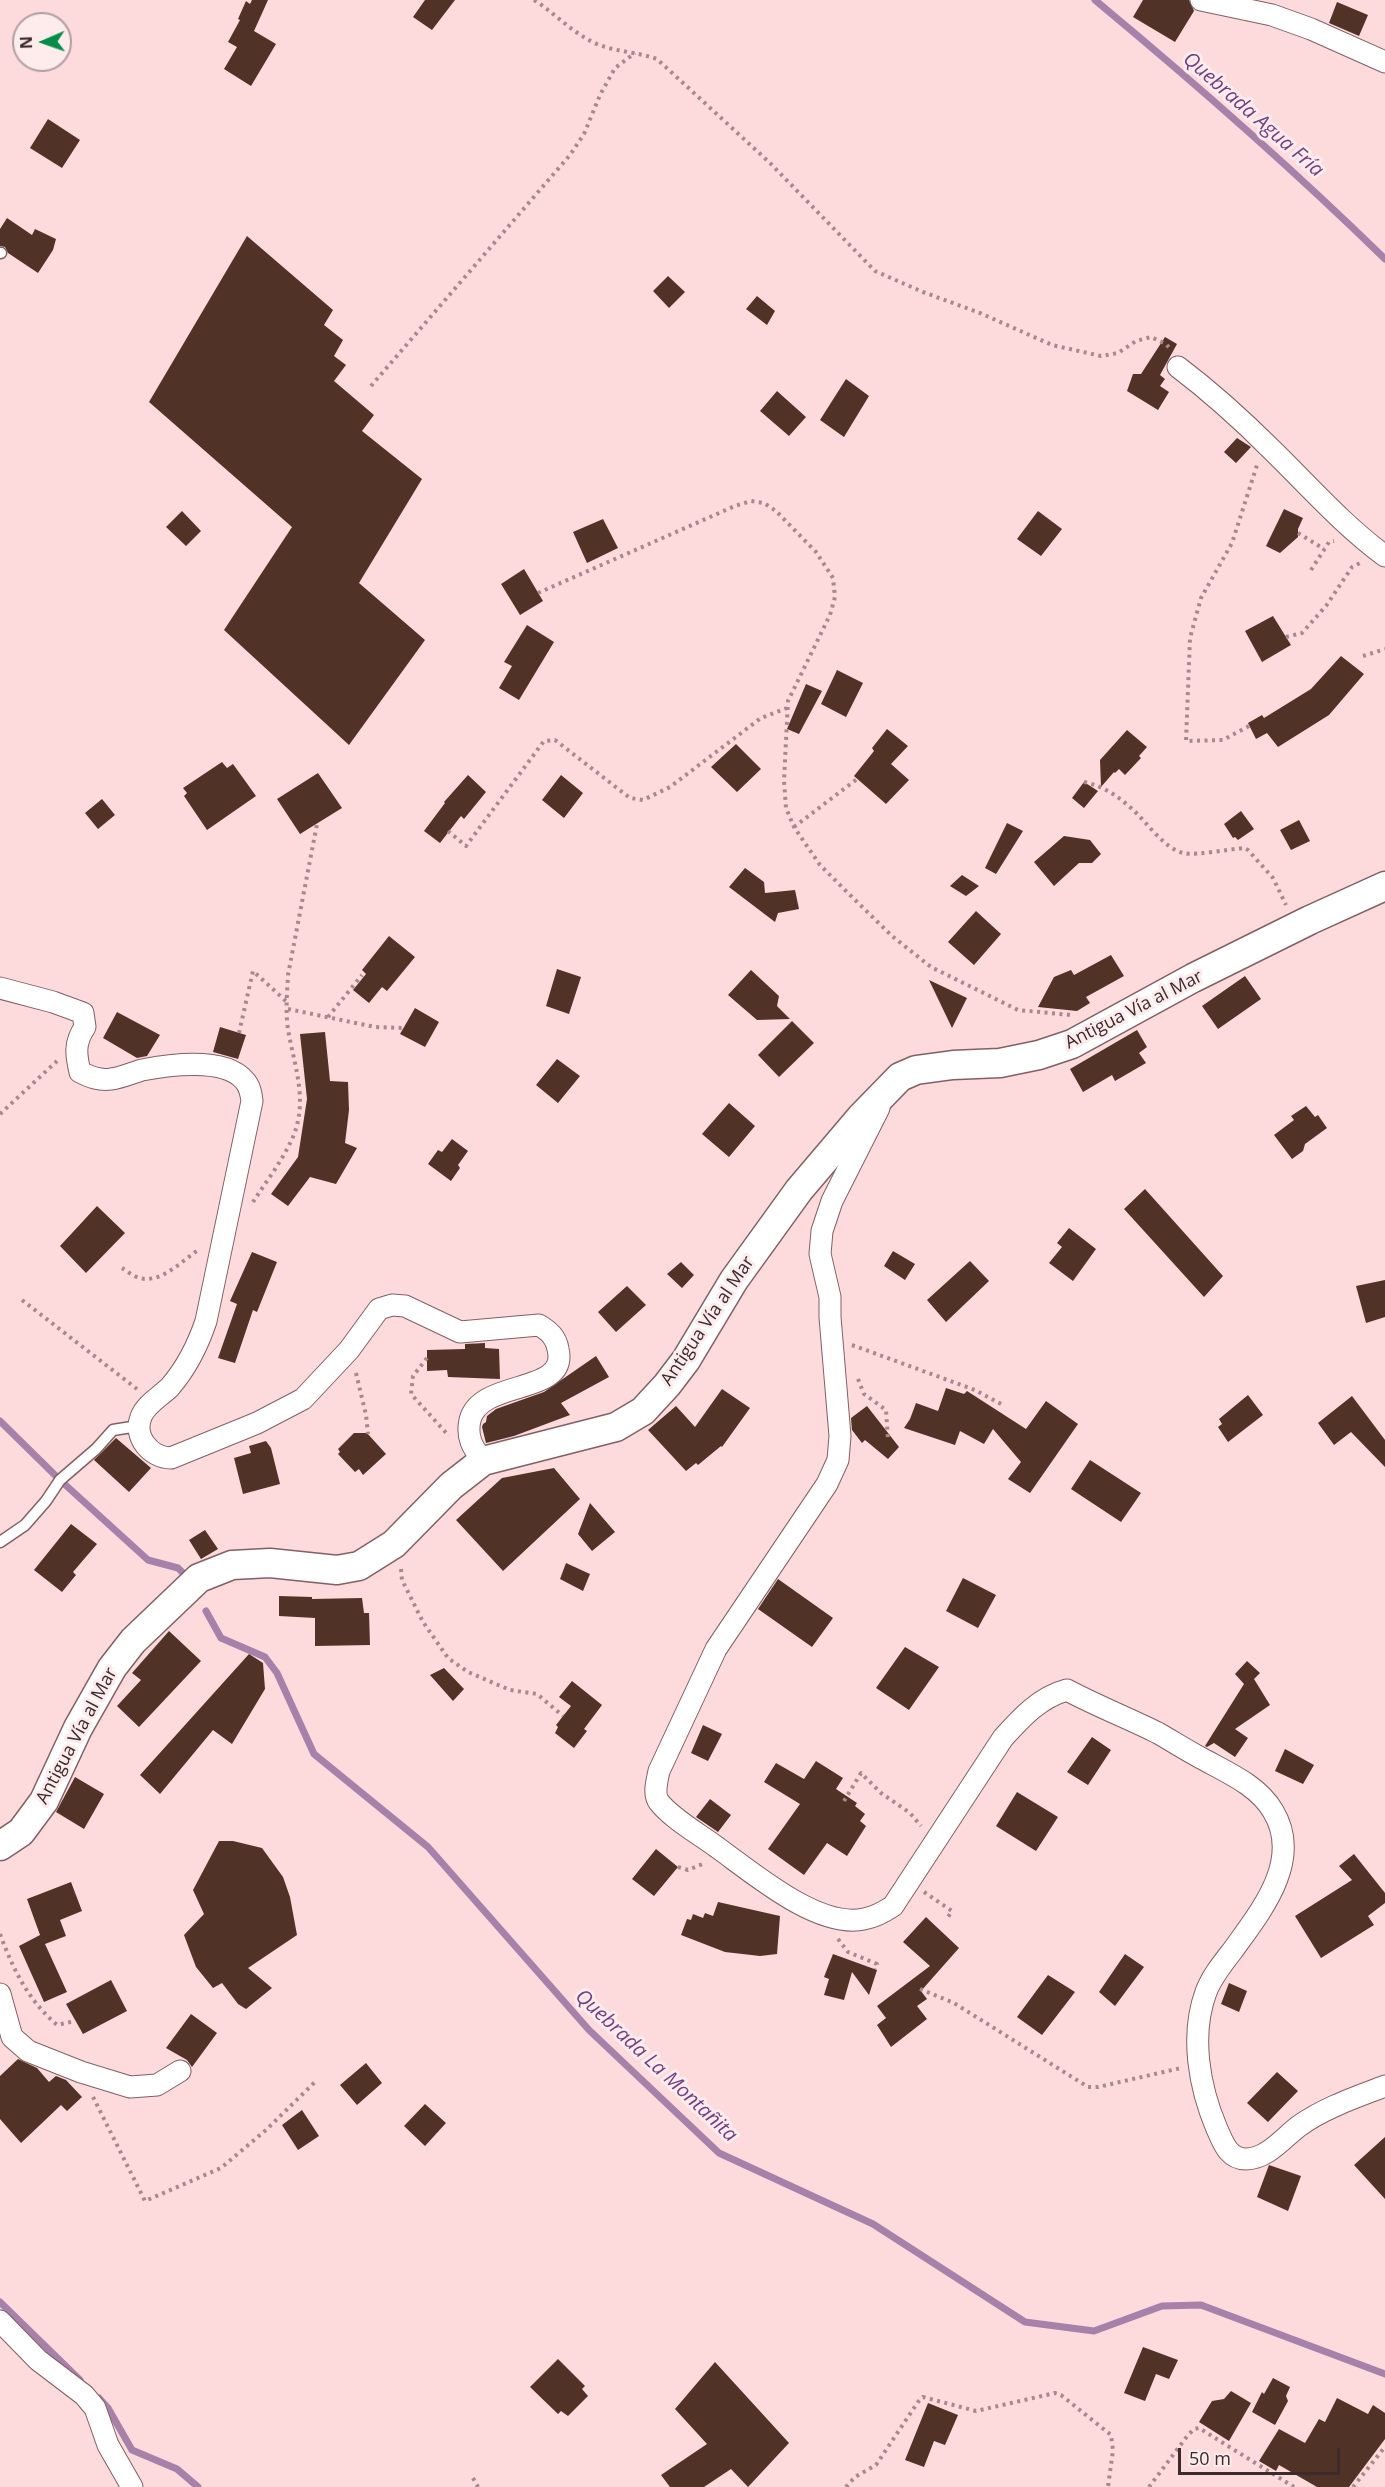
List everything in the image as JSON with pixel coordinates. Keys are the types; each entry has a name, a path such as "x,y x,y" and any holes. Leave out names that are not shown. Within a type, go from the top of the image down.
{"main road":[{"name":"Antigua Vía al Mar","path":"0,1846 21,1832 44,1801 78,1728 112,1668 133,1641 199,1578 232,1565 270,1563 337,1570 359,1566 399,1539 451,1486 477,1453 616,1427 643,1411 686,1360 734,1280 799,1190 891,1084 900,1077 916,1070 953,1065 1000,1063 1039,1055 1072,1044 1131,1010 1385,886"}],"street":[{"path":"1201,0 1272,15 1311,29 1385,62"},
{"path":"1178,367 1234,414 1360,538 1382,554"},
{"path":"0,988 53,1002 83,1013 85,1027 75,1049 80,1072 92,1078 110,1079 142,1070 197,1064 226,1069 238,1074 246,1081 252,1101 206,1322 198,1345 170,1387 142,1414 138,1426 141,1438 153,1454 160,1458 171,1458 257,1424 303,1399 349,1350 379,1309 392,1305 405,1306 460,1332 539,1325 549,1331 558,1349 557,1366 542,1380 506,1389 478,1406 472,1413 468,1427 477,1453"},
{"path":"891,1084 832,1201 822,1231 820,1254 830,1297 840,1436 838,1460 826,1484 716,1649 659,1771 656,1789 658,1801 772,1888 806,1907 829,1916 862,1920 877,1916 893,1906 910,1882 1003,1738 1039,1703 1056,1693 1067,1690 1160,1734 1226,1771 1261,1796 1274,1812 1281,1830 1283,1863 1275,1885 1215,1973 1206,1990 1200,2013 1199,2063 1208,2107 1227,2150 1235,2158 1247,2159 1259,2156 1311,2119 1385,2086"},
{"path":"0,1994 12,2037 28,2052 130,2087 157,2085 180,2071"},
{"path":"0,2321 38,2360 84,2395 95,2409 108,2445 132,2487"}],"lane":[{"path":"0,1542 25,1525 46,1501 60,1480 96,1449 113,1430 138,1426"}],"path":[{"path":"534,0 565,26 598,44 657,59 770,163 875,271 1052,345 1101,356 1118,353 1136,341 1151,337 1166,344 1175,355 1178,367"},
{"path":"370,386 570,155 584,134 600,95 615,68 635,52"},
{"path":"1249,726 1222,740 1186,741 1187,649 1201,598 1232,543 1255,466 1269,447"},
{"path":"538,593 735,506 751,501 764,502 776,511 816,552 833,578 835,597 824,631 788,701 784,782 786,808 794,827 820,865 892,936 931,967 1018,1010 1082,1016"},
{"path":"1298,533 1324,549"},
{"path":"1311,570 1329,542 1360,538"},
{"path":"1286,637 1302,633 1326,606 1352,567 1382,554"},
{"path":"1363,656 1385,649"},
{"path":"448,831 466,846 544,741 555,740 630,798 643,800 670,787 761,718 787,708"},
{"path":"794,827 857,779"},
{"path":"1084,782 1100,785 1114,794 1130,807 1155,835 1183,853 1244,848 1248,850 1273,878 1285,903 1293,929"},
{"path":"247,1210 284,1155 293,1138 299,1118 299,1078 288,1034 288,975 317,824"},
{"path":"239,1033 253,970 287,1002"},
{"path":"328,1017 362,975"},
{"path":"288,1009 375,1027 404,1028"},
{"path":"0,1114 77,1042"},
{"path":"122,1268 139,1278 165,1274 225,1234"},
{"path":"22,1300 153,1402"},
{"path":"850,1355 847,1344 863,1347 975,1390 1001,1404"},
{"path":"349,1350 366,1415 368,1434"},
{"path":"427,1358 413,1376 411,1394 454,1441 477,1453"},
{"path":"857,1376 864,1394 886,1410 888,1440"},
{"path":"399,1539 402,1580 423,1622 448,1658 468,1672 510,1690 537,1694 563,1716"},
{"path":"844,1801 861,1773 881,1793 910,1813 935,1843"},
{"path":"910,1882 952,1911 948,1917"},
{"path":"0,1934 12,1968 41,2011 57,2025 75,2021"},
{"path":"839,1941 848,1952 877,1964 875,1969"},
{"path":"920,1989 954,2003 1088,2087 1098,2087 1199,2063"},
{"path":"81,2072 145,2201 221,2168 266,2130 315,2082"},
{"path":"846,2487 855,2477 876,2465 923,2397 976,2411 1055,2393 1069,2400 1111,2435 1113,2450 1108,2487"},
{"path":"1149,2487 1188,2435 1194,2429 1199,2428 1294,2487"},
{"path":"1353,2487 1384,2448"},
{"path":"473,2478 478,2487"}],"building":[{"path":"252,0 268,0 254,31 276,44 251,86 224,69 237,47 228,42 240,20 238,19 246,1 250,4"},
{"path":"425,0 455,0 432,30 413,17"},
{"path":"1143,0 1189,0 1194,11 1175,42 1133,17"},
{"path":"1337,2 1368,15 1359,36 1329,23"},
{"path":"48,119 80,140 62,168 30,148"},
{"path":"7,218 32,235 35,229 56,239 53,250 38,273 8,253 5,247 0,246 0,229"},
{"path":"247,236 333,310 324,325 343,340 334,356 346,365 334,381 374,415 362,431 422,479 359,583 425,640 349,745 224,630 292,527 149,402"},
{"path":"668,276 685,292 669,308 653,291"},
{"path":"757,296 775,311 767,325 746,309"},
{"path":"1165,337 1177,344 1160,375 1165,379 1160,386 1169,392 1158,410 1127,391 1133,374 1141,374"},
{"path":"846,379 869,396 844,437 820,420"},
{"path":"777,391 806,417 789,436 760,411"},
{"path":"1237,438 1251,447 1236,463 1224,452"},
{"path":"1284,509 1303,518 1298,529 1298,537 1280,553 1266,546"},
{"path":"182,511 201,531 186,546 166,527"},
{"path":"1038,511 1062,529 1041,556 1017,539"},
{"path":"603,519 618,548 587,563 573,532"},
{"path":"524,569 543,601 520,615 501,584"},
{"path":"1273,616 1291,645 1262,662 1245,631"},
{"path":"527,625 554,642 519,700 499,688 512,666 504,662"},
{"path":"1341,656 1364,674 1329,715 1278,747 1267,733 1256,739 1248,723 1262,715 1264,718 1311,689"},
{"path":"837,670 863,683 846,717 821,704"},
{"path":"806,684 822,691 799,734 787,729"},
{"path":"887,729 908,746 891,764 909,780 886,804 854,776 874,751 872,748"},
{"path":"1127,730 1147,747 1139,756 1141,758 1125,775 1119,769 1101,787 1100,760"},
{"path":"736,744 761,769 737,792 711,767"},
{"path":"222,762 227,768 233,764 256,796 207,830 184,796 187,793 183,788"},
{"path":"318,773 342,808 300,834 277,799"},
{"path":"468,775 486,792 464,819 461,816 440,843 424,831 444,802"},
{"path":"561,775 583,793 564,818 542,800"},
{"path":"1084,782 1098,791 1084,808 1072,798"},
{"path":"102,799 115,815 98,829 85,813"},
{"path":"1241,811 1254,829 1238,840 1233,838 1224,824"},
{"path":"1299,820 1310,841 1291,850 1280,830"},
{"path":"1007,823 1023,831 996,874 985,868"},
{"path":"1064,836 1090,840 1101,854 1092,863 1079,863 1054,886 1034,862"},
{"path":"745,868 764,882 765,893 795,890 799,909 778,913 775,922 729,887"},
{"path":"962,875 979,886 966,896 950,886"},
{"path":"976,911 1001,934 974,965 948,942"},
{"path":"389,936 415,957 387,991 382,987 369,1003 353,990 366,974 362,970"},
{"path":"1111,955 1124,976 1086,997 1090,1003 1077,1011 1038,1007 1054,977 1071,970 1074,975"},
{"path":"557,969 581,977 569,1014 546,1006"},
{"path":"751,970 779,996 777,1006 790,1019 757,1020 728,995"},
{"path":"1245,976 1261,999 1218,1029 1202,1006"},
{"path":"929,980 967,998 952,1028"},
{"path":"415,1008 439,1022 425,1047 400,1034"},
{"path":"117,1012 160,1035 147,1056 137,1058 103,1038"},
{"path":"792,1021 814,1043 779,1077 758,1055"},
{"path":"220,1027 246,1035 238,1059 213,1052"},
{"path":"1137,1030 1147,1047 1139,1053 1146,1063 1115,1081 1112,1075 1083,1092 1070,1069"},
{"path":"325,1032 330,1081 348,1082 349,1110 345,1143 357,1148 336,1184 310,1177 288,1206 271,1194 298,1157 307,1099 300,1034"},
{"path":"557,1059 580,1076 558,1103 536,1085"},
{"path":"729,1103 755,1126 729,1157 702,1134"},
{"path":"1306,1106 1315,1117 1318,1115 1327,1128 1305,1144 1303,1151 1292,1159 1274,1135 1294,1120 1291,1116"},
{"path":"452,1139 468,1151 451,1181 428,1164 438,1150 442,1152"},
{"path":"1145,1189 1223,1276 1204,1297 1124,1209"},
{"path":"97,1206 125,1233 86,1273 60,1246"},
{"path":"1069,1228 1096,1249 1073,1281 1049,1263 1062,1247 1057,1243"},
{"path":"893,1251 915,1264 905,1280 884,1266"},
{"path":"252,1252 277,1262 257,1312 253,1310 235,1363 218,1358 237,1304 230,1301"},
{"path":"970,1261 989,1281 946,1322 927,1300"},
{"path":"681,1262 694,1275 682,1288 667,1274"},
{"path":"1385,1280 1385,1317 1366,1323 1356,1286"},
{"path":"627,1286 646,1305 616,1332 598,1312"},
{"path":"485,1343 485,1348 499,1349 500,1379 448,1377 447,1370 427,1371 427,1350 465,1349 465,1344"},
{"path":"596,1356 609,1377 561,1403 570,1415 514,1436 486,1443 482,1427 487,1416 496,1409 544,1392"},
{"path":"946,1388 964,1394 967,1391 1026,1429 1046,1401 1078,1424 1030,1493 1008,1479 1021,1462 993,1429 984,1444 960,1431 955,1445 904,1428 916,1403 938,1411"},
{"path":"722,1389 750,1408 722,1447 686,1471 648,1430 676,1406 695,1427"},
{"path":"1248,1395 1263,1415 1228,1442 1218,1427 1222,1424 1219,1419"},
{"path":"1352,1396 1385,1440 1385,1467 1351,1432 1334,1445 1318,1423"},
{"path":"867,1406 899,1447 888,1459 865,1440 862,1443 852,1430 851,1418"},
{"path":"354,1433 367,1433 386,1454 363,1475 359,1469 355,1472 338,1454 340,1452 338,1449"},
{"path":"116,1438 151,1468 129,1492 94,1460"},
{"path":"266,1441 271,1448 280,1484 243,1494 234,1458 251,1453 249,1446"},
{"path":"1090,1460 1141,1493 1121,1522 1071,1489"},
{"path":"554,1468 580,1499 503,1571 456,1520 502,1478"},
{"path":"590,1503 615,1532 592,1551 578,1534"},
{"path":"71,1524 97,1544 73,1572 76,1575 62,1592 34,1570"},
{"path":"205,1530 218,1549 201,1559 189,1540"},
{"path":"566,1563 590,1574 583,1591 560,1579"},
{"path":"963,1578 996,1595 978,1628 946,1611"},
{"path":"778,1579 833,1618 812,1647 758,1609"},
{"path":"279,1596 312,1597 312,1599 362,1598 364,1613 369,1613 370,1645 315,1646 315,1618 279,1616"},
{"path":"169,1631 201,1661 139,1727 117,1706 141,1680 132,1673"},
{"path":"905,1647 939,1667 909,1710 876,1688"},
{"path":"249,1654 263,1663 265,1689 232,1744 213,1730 160,1794 140,1775"},
{"path":"1247,1661 1260,1673 1254,1679 1270,1705 1235,1729 1248,1738 1235,1757 1214,1743 1205,1746 1244,1684 1235,1674"},
{"path":"444,1668 464,1689 453,1701 430,1675"},
{"path":"572,1681 602,1705 584,1729 587,1731 574,1748 555,1733 558,1727 556,1725 571,1706 559,1697"},
{"path":"703,1725 722,1734 708,1761 691,1753"},
{"path":"1092,1737 1111,1750 1088,1785 1067,1772"},
{"path":"1285,1749 1314,1765 1303,1784 1275,1771"},
{"path":"816,1761 843,1778 836,1789 857,1803 855,1806 865,1814 860,1821 866,1826 847,1856 827,1843 804,1875 768,1849 800,1804 764,1782 776,1763 804,1779"},
{"path":"75,1777 104,1794 84,1829 56,1812"},
{"path":"1017,1792 1058,1817 1036,1851 996,1826"},
{"path":"710,1799 731,1815 718,1832 696,1817"},
{"path":"219,1841 233,1841 262,1848 283,1877 290,1897 297,1935 248,1968 272,1988 246,2009 238,2004 222,1983 213,1988 196,1967 184,1935 204,1914 193,1890"},
{"path":"656,1849 678,1867 654,1896 632,1879"},
{"path":"1354,1854 1385,1893 1385,1903 1368,1916 1374,1925 1321,1958 1295,1916 1352,1880 1339,1866"},
{"path":"71,1882 82,1911 60,1920 66,1936 45,1944 67,1992 44,2002 19,1946 40,1935 27,1899"},
{"path":"718,1902 780,1916 777,1954 760,1956 725,1952 681,1935 687,1919 691,1920 693,1914 703,1918 705,1913 713,1916"},
{"path":"926,1917 959,1948 921,1991 927,1999 917,2006 927,2019 891,2047 877,2025 886,2018 877,2006 930,1966 903,1942"},
{"path":"833,1954 877,1970 869,1995 852,1972 844,2000 824,1995 829,1979 824,1977"},
{"path":"1125,1954 1144,1967 1115,2006 1099,1992"},
{"path":"1048,1975 1075,1992 1042,2035 1017,2017"},
{"path":"111,1980 127,2011 83,2034 66,2004"},
{"path":"1229,1983 1247,1991 1239,2012 1221,2004"},
{"path":"191,2014 217,2033 192,2067 187,2060 166,2048"},
{"path":"18,2059 37,2068 49,2082 56,2076 66,2080 82,2097 67,2111 61,2105 21,2143 0,2119 0,2076"},
{"path":"366,2063 382,2083 357,2105 340,2085"},
{"path":"1277,2072 1298,2091 1268,2122 1247,2103"},
{"path":"425,2104 446,2123 425,2146 404,2126"},
{"path":"302,2110 319,2136 298,2150 282,2125"},
{"path":"1385,2137 1385,2199 1354,2165"},
{"path":"1269,2165 1301,2176 1288,2211 1257,2197"},
{"path":"1143,2347 1178,2360 1169,2379 1156,2374 1145,2401 1124,2393"},
{"path":"558,2359 585,2386 582,2389 588,2396 568,2416 561,2411 558,2414 530,2387"},
{"path":"715,2362 789,2443 748,2487 731,2469 704,2487 670,2487 661,2475 707,2444 675,2409"},
{"path":"1273,2378 1290,2387 1286,2396 1288,2401 1275,2425 1252,2412 1262,2392 1264,2394"},
{"path":"1231,2391 1251,2403 1229,2441 1199,2422 1212,2401 1224,2399"},
{"path":"1337,2398 1368,2414 1373,2405 1385,2413 1385,2439 1349,2487 1317,2487 1279,2465 1276,2471 1259,2461 1279,2429 1305,2443 1319,2419 1325,2422"},
{"path":"928,2403 958,2415 945,2445 934,2441 924,2467 905,2460"}],"waterway":[{"name":"Quebrada Agua Fría","path":"1095,0 1243,126 1385,259"},
{"name":"Quebrada La Montañita","path":"0,1421 60,1480 148,1560 178,1568 188,1578"},
{"name":"Quebrada La Montañita","path":"206,1611 221,1638 265,1657 277,1673 314,1754 428,1847 589,2030 719,2153 873,2224 1025,2322 1094,2331 1162,2306 1201,2305 1385,2374"},
{"path":"0,2302 80,2380"},
{"path":"99,2398 108,2408 132,2450 177,2469 198,2487"}]}
